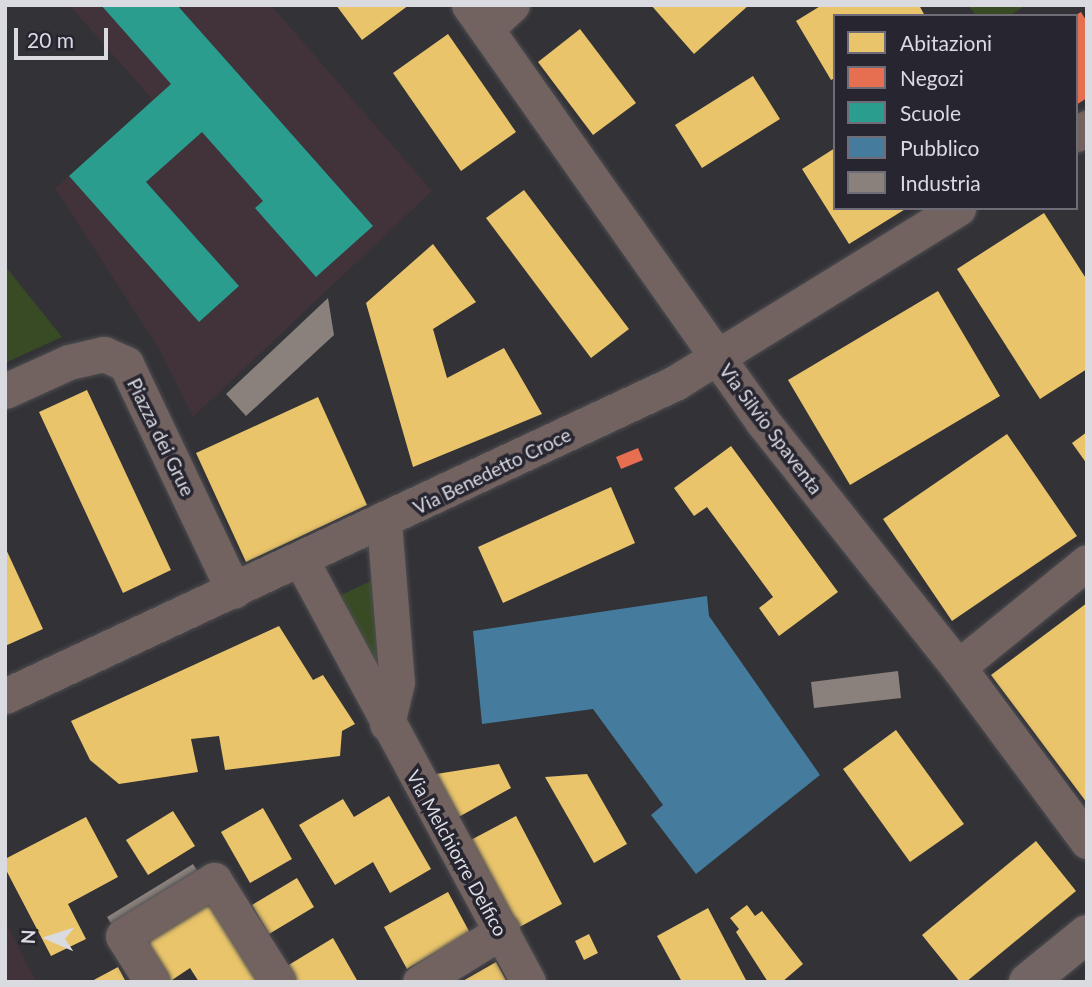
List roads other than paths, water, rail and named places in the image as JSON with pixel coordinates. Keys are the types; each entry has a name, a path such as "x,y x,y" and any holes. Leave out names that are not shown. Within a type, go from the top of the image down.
{"main road":[{"path":"1028,982 1087,934"}],"street":[{"name":"Via Silvio Spaventa","path":"489,13 717,358 958,667 1087,841"},
{"name":"Via Benedetto Croce","path":"5,696 384,522 717,358 955,210"},
{"name":"Piazza dei Grue","path":"5,391 69,362 104,354 126,363 234,591"},
{"path":"384,522 397,682 387,724"},
{"name":"Via Melchiorre Delfico","path":"301,560 404,758 528,982"},
{"path":"958,667 1087,562"},
{"path":"152,982 124,936 214,880 278,982"},
{"path":"420,982 502,931"}]}
